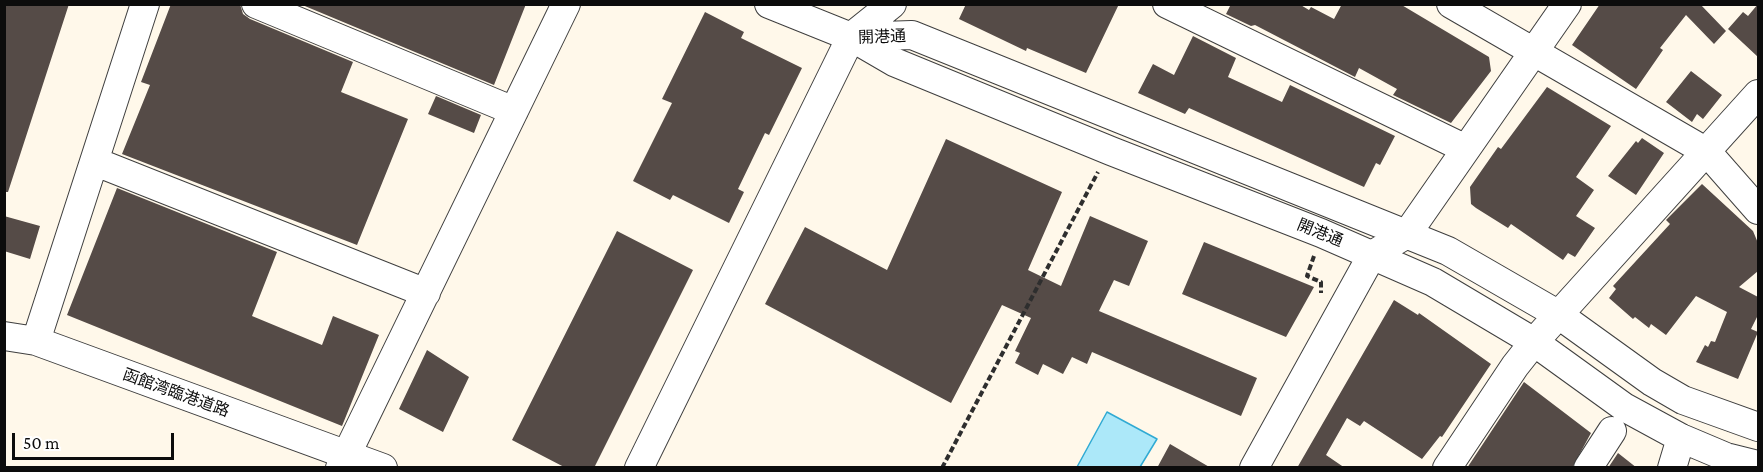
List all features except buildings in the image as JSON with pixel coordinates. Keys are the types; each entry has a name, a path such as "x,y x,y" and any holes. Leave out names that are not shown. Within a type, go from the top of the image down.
{"street":[{"path":"36,341 96,162 145,4"},
{"path":"256,4 514,111"},
{"path":"343,462 566,4"},
{"path":"769,4 851,37"},
{"path":"639,468 851,37 892,4"},
{"path":"1167,4 1466,149"},
{"path":"1451,4 1707,152 1758,210"},
{"path":"1254,468 1372,255 1407,234 1567,4"},
{"name":"開港通","path":"851,37 912,35 1407,234 1457,256 1559,315 1652,382 1683,400 1758,427"},
{"name":"開港通","path":"851,37 894,62 1372,255 1433,282 1534,342 1592,387 1681,438 1726,457 1758,465"},
{"path":"1447,468 1515,366 1534,342 1758,94"},
{"path":"96,162 426,293"},
{"name":"函館湾臨港道路","path":"4,336 36,341 343,462 383,468"},
{"path":"1588,468 1612,431"},
{"path":"1672,468 1681,438"}],"path":[{"path":"942,468 1088,190 1111,151"},
{"path":"1317,247 1307,276 1321,282 1321,293"}],"water":[{"path":"1107,412 1157,439 1140,467 1077,467"}]}
